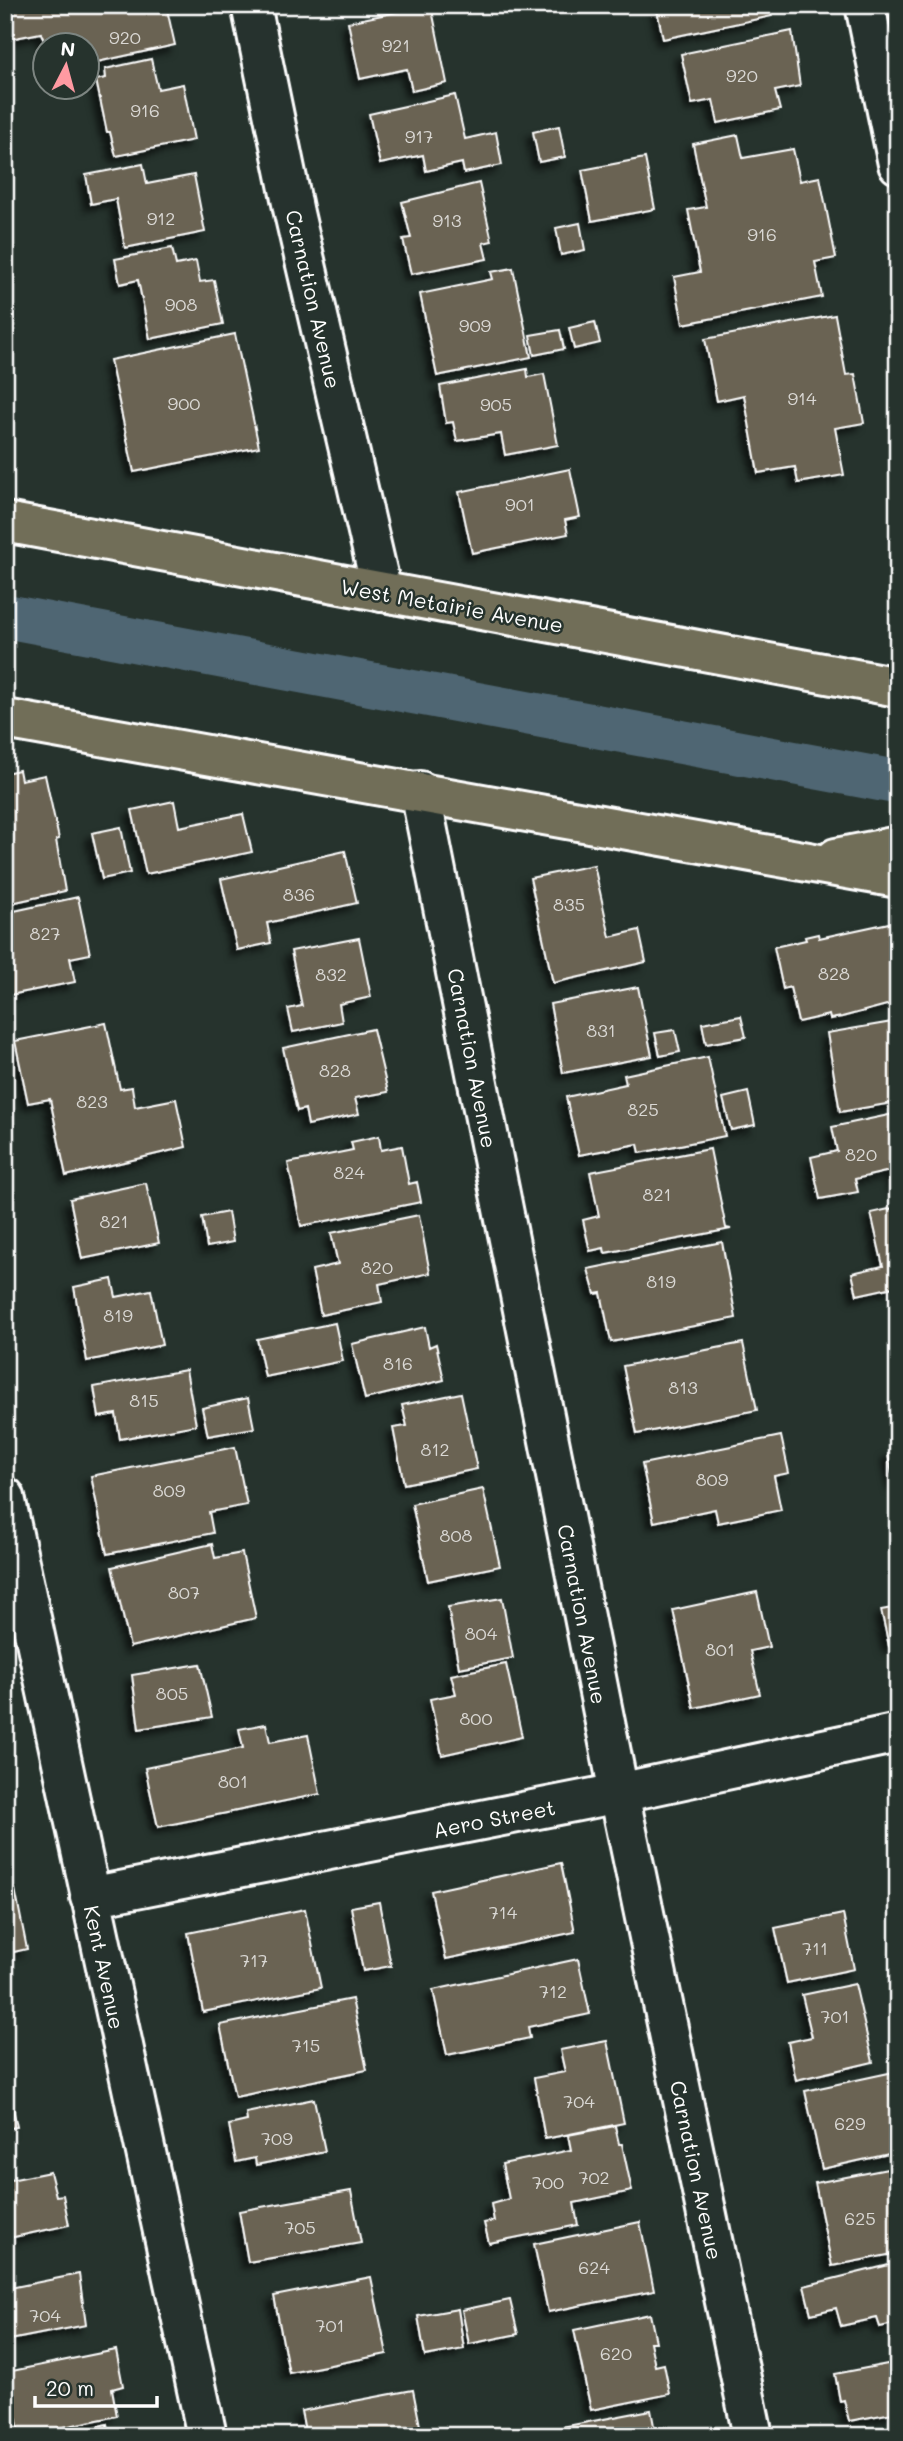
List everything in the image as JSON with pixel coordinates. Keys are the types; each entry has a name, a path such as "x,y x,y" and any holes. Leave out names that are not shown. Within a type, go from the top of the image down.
{"main road":[{"name":"West Metairie Avenue","path":"5,522 898,687"},
{"path":"844,677 898,704"},
{"path":"5,719 898,878"},
{"path":"813,862 898,846"}],"street":[{"name":"Carnation Avenue","path":"251,5 294,213 382,592"},
{"path":"864,5 898,164"},
{"name":"Carnation Avenue","path":"420,792 619,1793 753,2436"},
{"name":"Kent Avenue","path":"5,1497 207,2436"},
{"name":"Aero Street","path":"90,1897 619,1793 898,1733"}],"building":[{"path":"5,5 166,5 175,45 102,61 102,32 32,32 32,35 5,40"},
{"path":"431,5 447,83 412,91 407,69 360,79 348,22"},
{"path":"656,5 770,5 772,16 663,39"},
{"path":"792,31 800,86 775,91 780,110 718,123 713,100 692,104 681,54"},
{"path":"151,59 158,89 183,84 194,140 116,156 101,102 102,79 106,78 105,69"},
{"path":"455,95 465,139 496,132 502,165 464,173 462,163 426,171 423,155 380,164 369,114"},
{"path":"559,126 565,157 539,162 533,132"},
{"path":"738,135 743,158 793,149 800,181 820,177 836,258 815,262 822,297 683,324 674,277 700,272 688,210 706,207 693,144"},
{"path":"645,158 655,209 592,221 582,170"},
{"path":"143,164 147,184 194,175 205,232 125,248 116,199 91,204 86,175"},
{"path":"479,183 492,241 483,243 487,259 411,274 403,239 411,238 402,202"},
{"path":"580,223 585,250 561,255 556,228"},
{"path":"172,248 176,265 196,261 200,282 214,280 223,324 150,339 138,280 120,284 115,259"},
{"path":"513,268 531,357 437,376 420,294 493,279 491,272"},
{"path":"835,315 846,375 855,374 864,423 835,428 844,475 798,483 795,467 758,473 744,395 717,401 705,339"},
{"path":"595,322 600,343 574,349 569,328"},
{"path":"560,330 564,349 534,355 530,335"},
{"path":"235,334 259,447 134,472 110,360"},
{"path":"527,369 528,377 544,374 558,445 505,455 501,434 457,441 453,422 446,423 440,386"},
{"path":"570,469 580,517 565,520 568,534 472,553 459,492"},
{"path":"19,770 21,780 45,775 59,839 56,840 65,891 7,904 5,773"},
{"path":"174,801 179,827 243,814 252,852 146,874 132,810"},
{"path":"121,827 130,873 102,879 92,833"},
{"path":"345,851 357,903 267,923 271,943 237,950 221,879"},
{"path":"594,865 610,937 639,930 646,962 553,983 530,878"},
{"path":"78,897 90,954 70,958 75,982 5,996 5,913"},
{"path":"889,923 898,960 898,1002 842,1017 830,1019 829,1015 798,1022 790,987 783,989 774,947 806,940 805,937 818,934 819,938"},
{"path":"359,938 371,997 339,1004 342,1022 293,1032 288,1009 302,1006 291,951"},
{"path":"638,987 652,1056 563,1073 550,1004"},
{"path":"741,1016 746,1037 706,1044 702,1023"},
{"path":"898,1021 898,1102 840,1112 827,1033"},
{"path":"106,1023 120,1089 132,1087 135,1107 176,1099 186,1147 66,1176 50,1099 28,1103 15,1041"},
{"path":"373,1029 388,1092 355,1098 359,1114 308,1125 305,1109 297,1111 283,1048"},
{"path":"675,1030 680,1052 660,1056 655,1033"},
{"path":"708,1057 725,1136 640,1153 638,1144 579,1155 566,1097 626,1084 624,1075"},
{"path":"748,1092 755,1125 731,1130 723,1098"},
{"path":"898,1113 898,1195 890,1171 855,1179 858,1192 820,1199 811,1157 837,1151 832,1127"},
{"path":"379,1136 381,1150 402,1146 409,1184 417,1182 421,1202 301,1226 288,1163 353,1150 351,1142"},
{"path":"710,1149 726,1228 731,1229 605,1253 604,1248 590,1251 583,1220 599,1216 590,1172"},
{"path":"146,1183 159,1243 82,1259 70,1199"},
{"path":"898,1207 898,1286 857,1295 852,1273 883,1266 871,1213"},
{"path":"228,1212 233,1242 207,1247 202,1217"},
{"path":"419,1215 430,1273 379,1284 382,1302 321,1315 312,1270 338,1264 331,1233"},
{"path":"722,1242 736,1318 611,1342 601,1293 595,1294 588,1269"},
{"path":"112,1279 116,1297 151,1290 162,1345 87,1361 74,1287"},
{"path":"335,1323 343,1361 265,1377 257,1339"},
{"path":"425,1327 429,1347 436,1344 444,1380 365,1399 352,1344"},
{"path":"743,1343 757,1410 637,1434 623,1366"},
{"path":"186,1370 196,1425 120,1439 116,1414 99,1417 94,1387"},
{"path":"461,1393 477,1469 404,1484 393,1428 407,1426 402,1405"},
{"path":"248,1398 254,1428 208,1436 202,1408"},
{"path":"781,1436 789,1473 774,1476 781,1510 718,1523 715,1509 654,1522 642,1464"},
{"path":"235,1447 247,1505 209,1512 213,1533 107,1554 91,1476"},
{"path":"898,1451 898,1483 894,1484 888,1454"},
{"path":"483,1489 500,1566 428,1581 412,1504"},
{"path":"212,1544 215,1558 242,1553 256,1618 130,1647 112,1567"},
{"path":"757,1592 769,1647 750,1651 760,1694 694,1708 673,1610"},
{"path":"502,1598 513,1658 459,1668 448,1607"},
{"path":"898,1607 898,1644 889,1646 881,1610"},
{"path":"200,1664 212,1717 139,1729 132,1675"},
{"path":"506,1664 522,1737 442,1755 430,1699 456,1694 451,1675"},
{"path":"266,1724 270,1742 308,1735 320,1794 158,1827 145,1768 243,1748 239,1729"},
{"path":"561,1863 575,1932 446,1959 431,1891"},
{"path":"15,1889 27,1949 5,1954 5,1891"},
{"path":"379,1902 391,1966 363,1971 351,1907"},
{"path":"305,1909 321,1988 203,2012 188,1933"},
{"path":"843,1914 854,1969 787,1983 775,1928"},
{"path":"578,1959 590,2014 528,2027 530,2038 447,2055 433,1990"},
{"path":"855,1984 873,2062 796,2080 788,2042 812,2037 802,1995"},
{"path":"352,1999 367,2070 235,2097 220,2025"},
{"path":"607,2041 624,2123 545,2139 534,2078 565,2072 560,2050"},
{"path":"5,2070 17,2127 5,2129"},
{"path":"898,2071 898,2152 822,2169 805,2091"},
{"path":"314,2099 325,2151 256,2165 255,2158 236,2162 229,2125 247,2121 246,2113"},
{"path":"615,2126 619,2144 622,2144 632,2191 574,2203 578,2225 489,2243 484,2223 494,2221 491,2204 509,2199 502,2164 571,2150 568,2135"},
{"path":"898,2167 898,2253 832,2266 815,2183"},
{"path":"50,2172 56,2196 63,2195 69,2225 5,2239 5,2181"},
{"path":"351,2191 361,2243 248,2262 239,2211"},
{"path":"640,2222 654,2291 548,2312 534,2244"},
{"path":"893,2264 898,2285 898,2323 880,2327 877,2318 841,2326 836,2308 811,2314 804,2286"},
{"path":"79,2274 86,2325 5,2341 5,2289"},
{"path":"371,2277 387,2354 289,2373 274,2296"},
{"path":"510,2300 518,2334 469,2344 462,2310"},
{"path":"458,2309 464,2349 425,2356 418,2316"},
{"path":"650,2314 656,2342 650,2342 655,2366 664,2364 670,2394 591,2410 574,2330"},
{"path":"116,2350 123,2386 112,2389 117,2416 20,2436 7,2372"},
{"path":"898,2362 898,2412 849,2421 844,2400 840,2401 835,2374"},
{"path":"413,2390 422,2436 306,2436 301,2411"},
{"path":"651,2410 656,2436 542,2436 541,2431"},
{"path":"107,2424 109,2436 57,2436"}],"waterway":[{"path":"5,616 896,782"}]}
